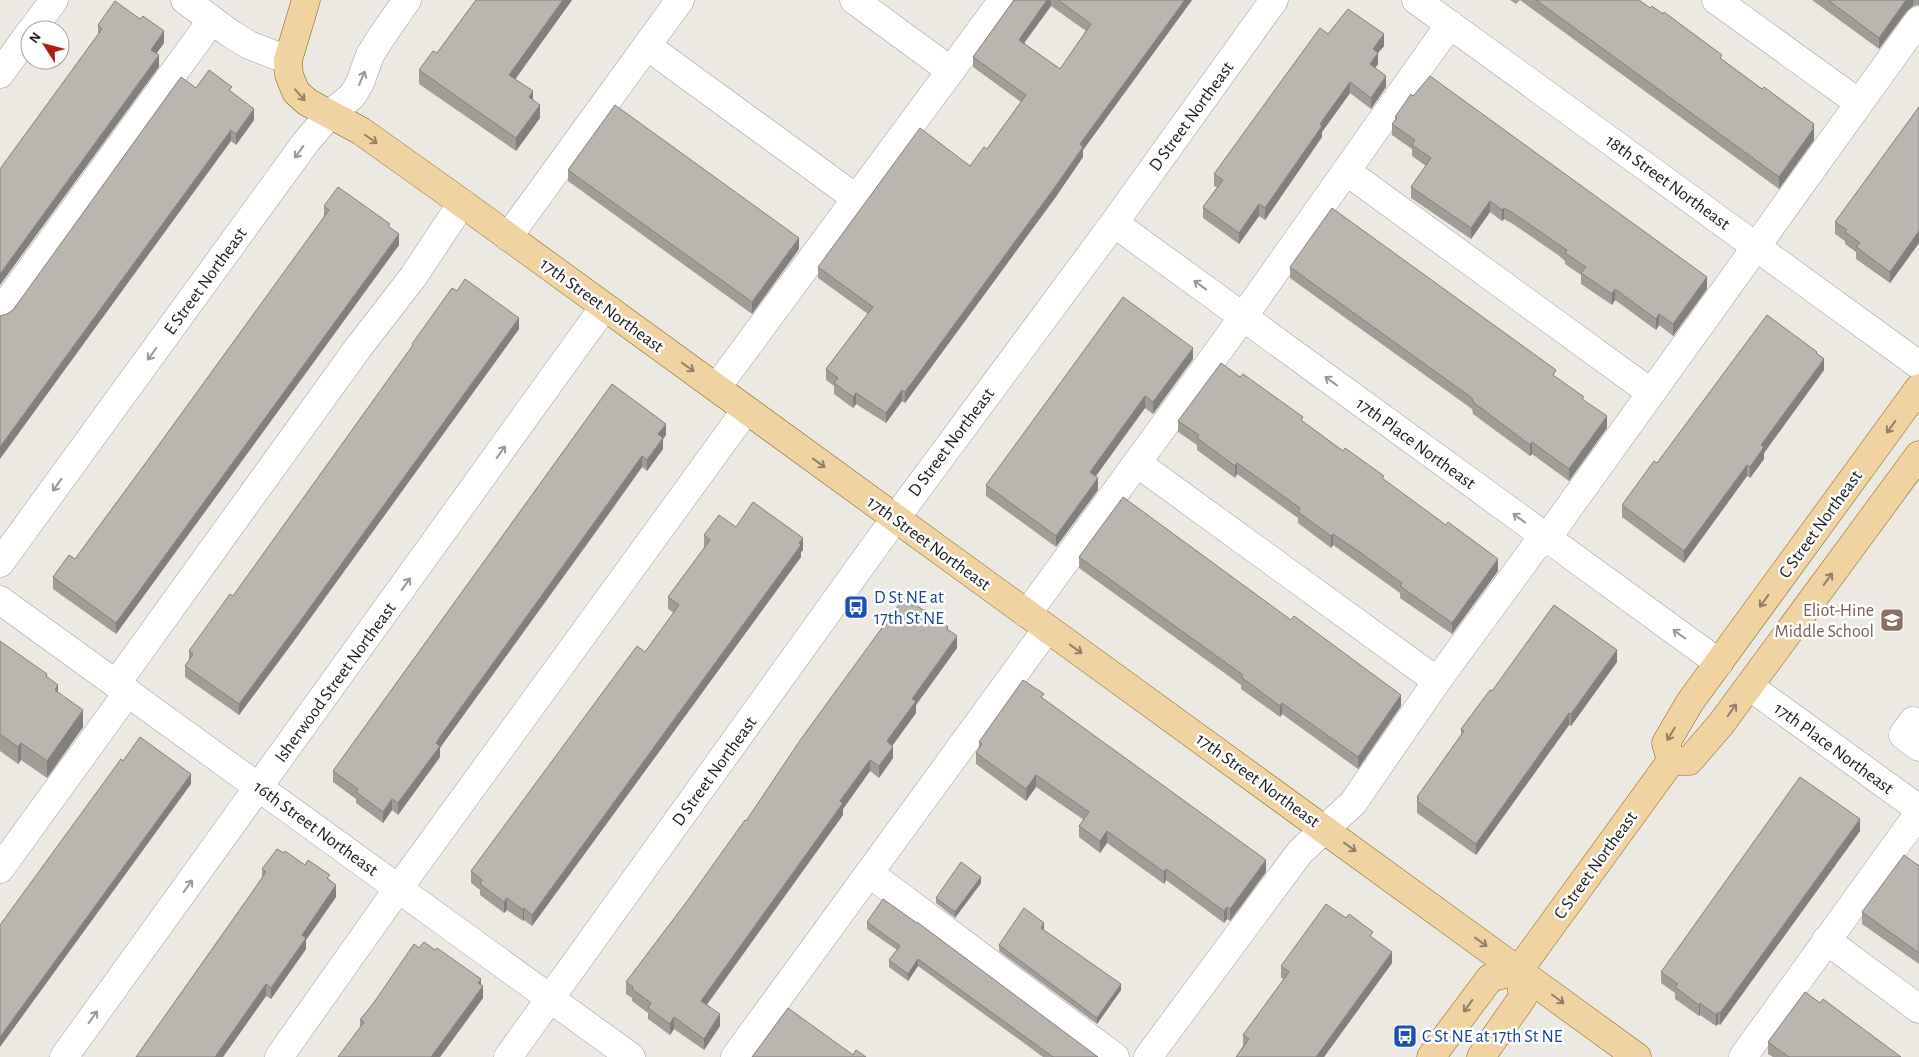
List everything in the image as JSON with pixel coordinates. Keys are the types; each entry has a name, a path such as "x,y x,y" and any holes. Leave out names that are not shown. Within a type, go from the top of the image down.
{"main road":[{"name":"17th Street Northeast","path":"306,0 288,60 289,75 296,92 307,102 361,131 462,203 1325,828 1637,1057"},
{"name":"C Street Northeast","path":"1519,970 1671,761 1666,743 1690,702 1919,388"},
{"path":"1671,761 1689,761 1722,724 1919,455"},
{"path":"1431,1057 1490,978 1519,970 1523,997 1481,1057"}],"street":[{"path":"39,20 54,0"},
{"path":"185,0 249,45 288,60"},
{"name":"E Street Northeast","path":"0,563 306,142 330,114 352,96 360,83 370,55 407,0"},
{"path":"508,237 680,0"},
{"path":"854,0 951,71"},
{"path":"716,387 1003,0"},
{"name":"D Street Northeast","path":"508,1057 895,518 1114,223 1274,0"},
{"name":"18th Street Northeast","path":"1416,0 1919,365"},
{"path":"1716,0 1859,103"},
{"path":"0,312 212,20"},
{"path":"1148,1057 1300,852 1353,803 1438,681 1535,547 1547,538 1650,392 1919,20"},
{"path":"735,1057 869,872 1037,621 1137,463 1243,317 1450,24"},
{"path":"2,66 20,44"},
{"path":"658,54 857,199"},
{"path":"1346,171 1650,392"},
{"path":"0,869 122,688 358,348 413,276 462,203"},
{"name":"17th Place Northeast","path":"1114,223 1718,663"},
{"name":"Isherwood Street Northeast","path":"64,1057 604,307"},
{"path":"279,1057 398,889 746,410"},
{"path":"1137,463 1438,681"},
{"name":"16th Street Northeast","path":"0,600 631,1057"},
{"name":"17th Place Northeast","path":"1749,686 1919,811"},
{"path":"1919,726 1912,721 1903,735 1919,747"},
{"path":"1743,1057 1919,811"},
{"path":"869,872 1116,1057"},
{"path":"1826,940 1919,1009"}],"building":[{"path":"476,0 563,0 509,75 533,91 529,97 540,105 516,138 419,70 433,51 437,53"},
{"path":"1014,0 1047,0 1019,40 1060,69 1091,24 1058,0 1185,0 1080,144 1083,147 1055,187 905,392 902,390 886,413 856,393 853,397 834,383 838,378 826,369 873,307 818,267 920,128 970,166 984,147 987,149 1026,95 973,57"},
{"path":"1536,0 1639,0 1650,8 1652,6 1663,14 1664,12 1722,55 1720,58 1762,89 1764,87 1814,124 1812,127 1814,128 1779,177"},
{"path":"1828,0 1906,0 1879,38"},
{"path":"115,1 140,19 143,16 164,31 151,50 159,55 0,274 0,169 102,29 98,25"},
{"path":"1348,9 1384,34 1373,49 1378,53 1370,64 1386,76 1371,98 1350,82 1265,208 1259,204 1239,233 1203,207 1223,180 1214,174 1320,28 1328,34"},
{"path":"209,70 232,87 229,90 254,109 236,134 231,130 0,447 0,316 13,310 181,77 196,88"},
{"path":"1430,76 1707,277 1673,324 1659,314 1656,319 1615,289 1612,294 1581,273 1586,267 1565,253 1567,250 1504,208 1502,210 1490,201 1471,228 1411,187 1431,158 1412,145 1415,140 1392,124 1411,94 1413,96"},
{"path":"615,105 799,238 752,302 568,170"},
{"path":"1919,107 1919,231 1890,272 1856,247 1860,243 1845,232 1847,230 1835,222"},
{"path":"338,187 390,224 388,226 399,234 116,623 53,577 69,555 75,559 145,464 329,210 324,206"},
{"path":"1332,208 1556,370 1553,375 1584,397 1582,399 1607,416 1569,469 1532,442 1530,445 1473,402 1472,398 1290,267"},
{"path":"465,279 519,318 239,704 185,666 193,654 189,651 230,594 233,596 452,288 457,291"},
{"path":"1123,297 1193,348 1153,402 1145,396 1090,472 1098,478 1056,536 986,485"},
{"path":"1767,315 1824,359 1761,445 1764,447 1750,467 1747,465 1684,551 1622,505 1654,461 1657,463"},
{"path":"1221,363 1240,377 1243,374 1303,417 1301,420 1343,451 1345,448 1446,525 1448,522 1498,559 1452,623 1400,586 1402,583 1333,534 1331,536 1298,512 1300,508 1237,463 1235,466 1197,438 1199,435 1178,421"},
{"path":"612,384 666,424 658,434 663,438 647,460 642,456 442,734 436,743 440,746 398,803 392,799 383,812 356,792 358,789 333,771"},
{"path":"1123,497 1291,620 1294,616 1401,695 1358,757 1282,703 1280,706 1241,677 1243,675 1079,557"},
{"path":"753,502 803,538 799,543 801,545 532,915 507,898 504,902 480,884 482,880 471,871 637,646 645,652 679,605 668,597 710,540 704,535 719,515 736,527"},
{"path":"903,599 913,606 915,604 924,609 957,636 912,699 916,701 887,741 893,747 879,766 870,760 840,801 843,803 701,1001 720,1014 704,1039 674,1017 670,1024 648,1008 651,1003 632,989 633,987 626,982 746,821 801,739"},
{"path":"1554,605 1617,650 1571,714 1569,713 1476,844 1417,801 1419,799 1417,797 1464,731 1461,729 1490,690 1492,691"},
{"path":"0,641 47,674 46,676 58,685 55,690 83,710 47,761 21,743 18,747 0,734"},
{"path":"1023,680 1044,694 1041,697 1266,860 1230,909 1227,907 1224,911 1166,869 1164,872 1107,831 1100,841 1079,826 1089,812 1036,775 1026,789 976,753 982,744 979,742"},
{"path":"140,737 191,774 0,1037 0,925 121,759 123,761"},
{"path":"1800,777 1860,819 1720,1013 1718,1012 1716,1015 1675,987 1678,984 1661,972"},
{"path":"277,849 284,853 285,851 305,865 308,860 330,875 327,878 336,885 302,935 306,938 271,988 266,984 215,1057 136,1057 266,872 262,869"},
{"path":"1904,855 1919,866 1919,953 1862,912"},
{"path":"961,862 981,877 955,912 936,898"},
{"path":"883,899 917,922 1098,1057 1053,1057 918,959 908,974 889,960 900,946 867,922"},
{"path":"1326,904 1346,918 1349,914 1373,932 1370,936 1392,952 1316,1057 1236,1057 1249,1039 1243,1035 1289,972 1281,966"},
{"path":"1024,908 1044,923 1041,928 1121,984 1097,1018 999,945"},
{"path":"424,942 435,950 437,948 481,979 478,983 483,986 431,1057 338,1057 364,1022 360,1020 414,944 419,948"},
{"path":"1805,992 1820,1003 1823,999 1901,1057 1789,1057 1768,1042"},
{"path":"788,1008 853,1055 856,1050 866,1057 752,1057"}],"place":[{"name":"D St NE at 17th St NE","path":"856,607"},
{"name":"Eliot-Hine Middle School","path":"1892,620"},
{"name":"C St NE at 17th St NE","path":"1405,1036"}]}
